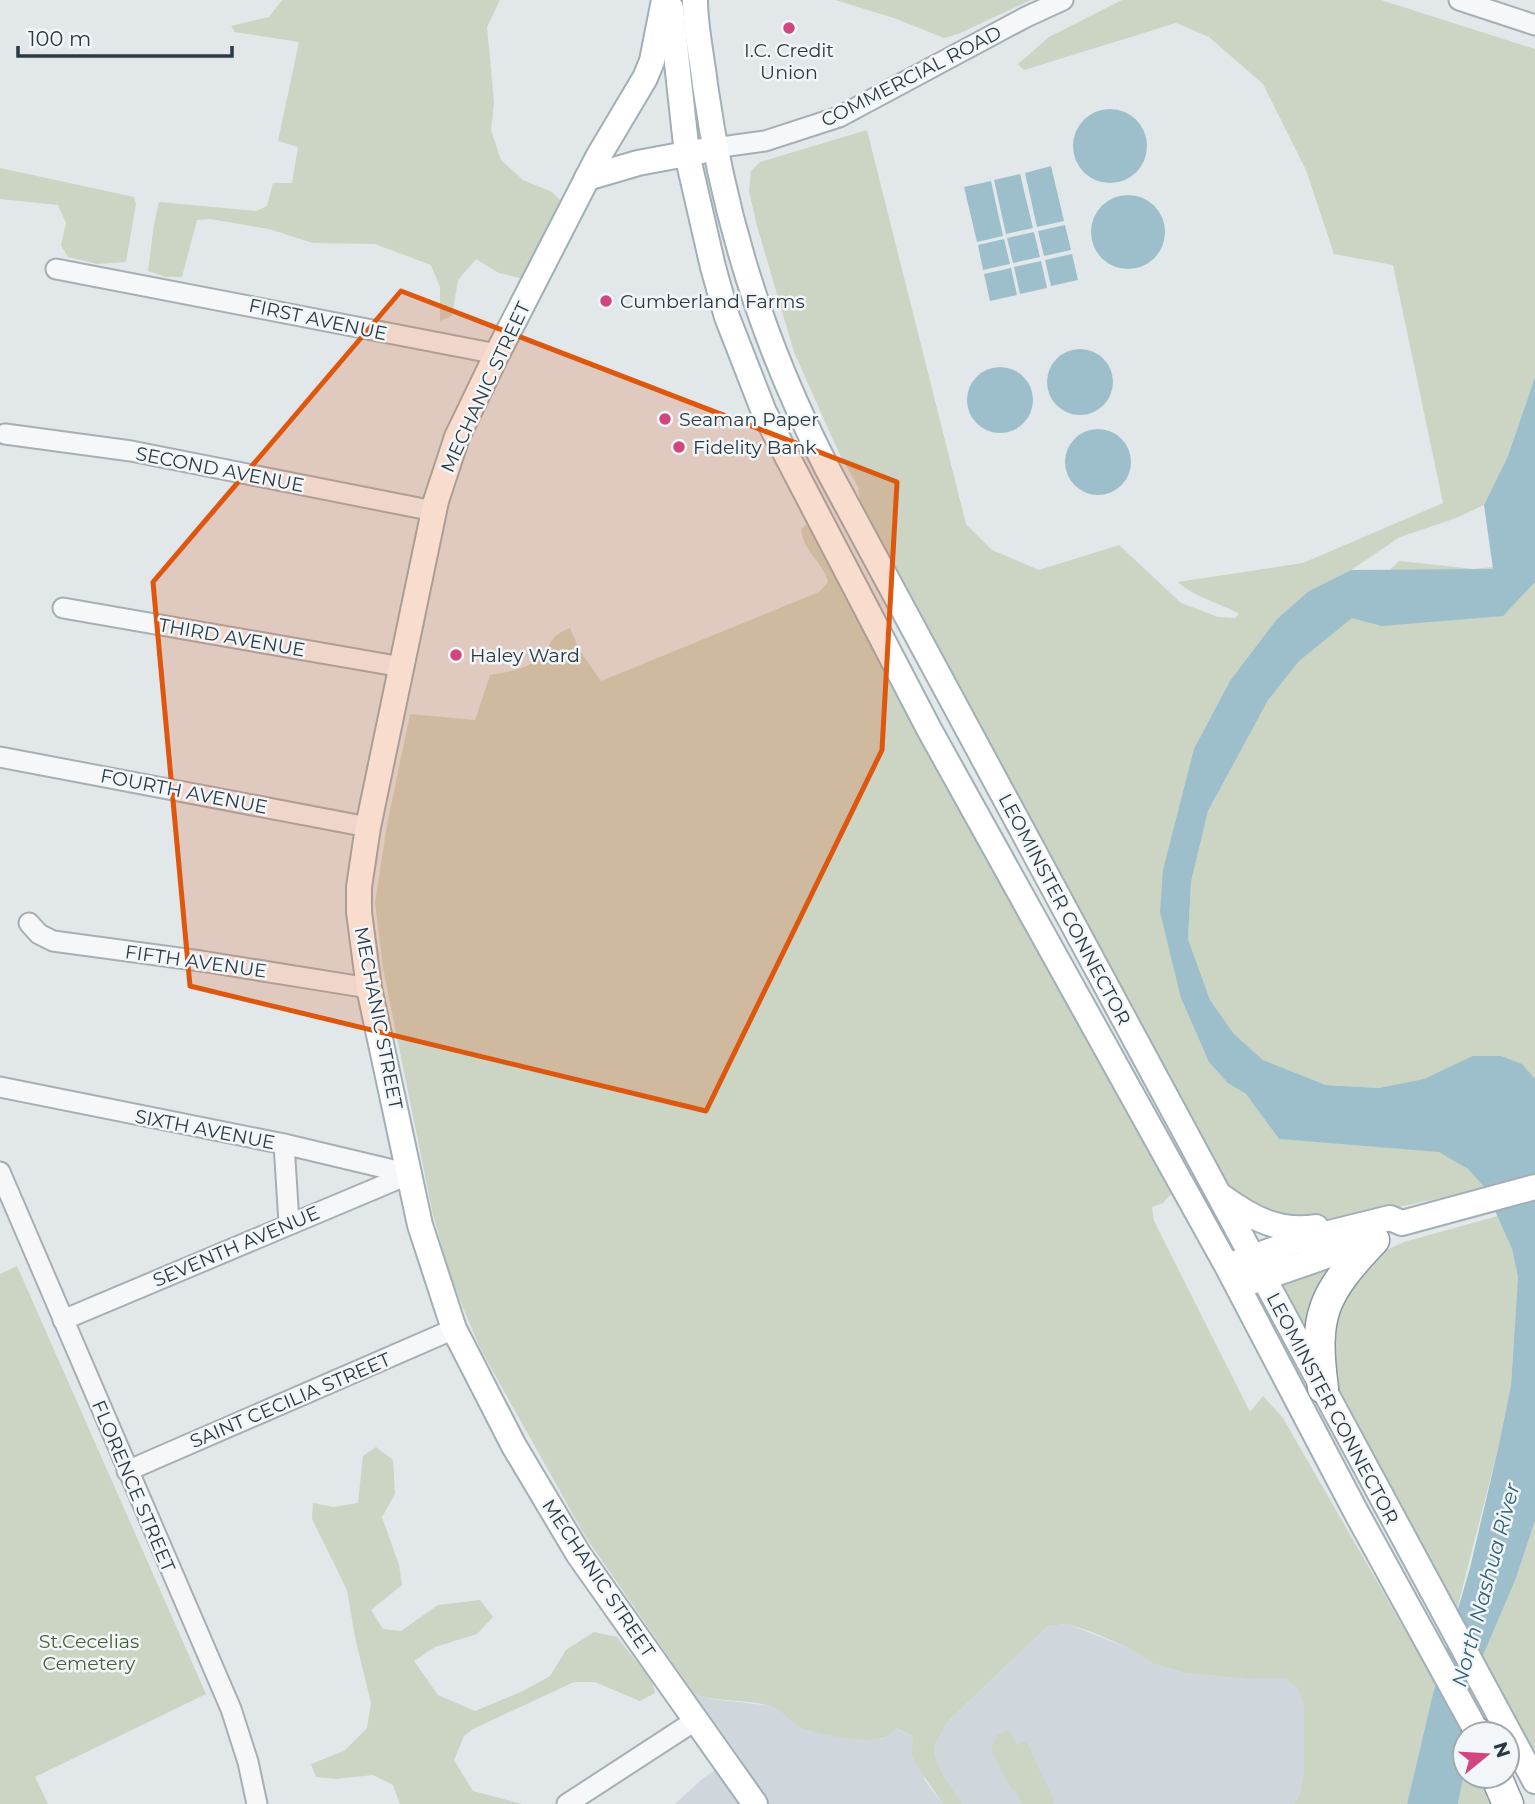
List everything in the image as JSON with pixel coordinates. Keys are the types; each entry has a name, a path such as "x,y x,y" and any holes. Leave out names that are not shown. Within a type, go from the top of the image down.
{"highway":[{"path":"1323,1388 1318,1339 1321,1320 1337,1283 1388,1227"}],"main road":[{"name":"MECHANIC STREET","path":"664,0 652,61 645,78 587,178 454,445 434,511 368,827 359,887 359,912 369,988 420,1225 454,1329 493,1407 579,1555 755,1804"},
{"name":"LEOMINSTER CONNECTOR","path":"671,0 687,154 727,317 764,412 929,729 1233,1277 1470,1720"},
{"name":"LEOMINSTER CONNECTOR","path":"695,0 714,148 750,287 778,364 803,421 1535,1781"},
{"path":"587,178 638,163 714,148"},
{"path":"1233,1277 1257,1267 1388,1227 1535,1187"},
{"path":"1219,1194 1256,1220 1280,1227 1308,1228 1368,1217 1388,1227"}],"street":[{"name":"COMMERCIAL ROAD","path":"714,148 765,141 839,117 1063,0"},
{"path":"1460,0 1535,25"},
{"name":"FIRST AVENUE","path":"56,269 497,354"},
{"name":"SECOND AVENUE","path":"5,434 131,451 434,511"},
{"name":"THIRD AVENUE","path":"63,608 402,667"},
{"name":"FOURTH AVENUE","path":"0,757 368,827"},
{"name":"FIFTH AVENUE","path":"29,923 39,934 53,941 369,988"},
{"name":"SIXTH AVENUE","path":"0,1087 284,1144 410,1174"},
{"path":"284,1144 289,1223"},
{"name":"FLORENCE STREET","path":"0,1172 231,1709 248,1762 257,1804"},
{"name":"SEVENTH AVENUE","path":"63,1320 410,1174"},
{"name":"SAINT CECILIA STREET","path":"127,1471 454,1329"},
{"path":"567,1804 696,1720"}],"highlighted area":[{"path":"401,291 897,482 882,750 706,1111 190,986 153,582"}],"shaded area":[{"path":"1067,1624 1129,1648 1154,1664 1185,1673 1246,1679 1285,1678 1298,1689 1304,1707 1304,1774 1299,1797 1293,1804 963,1804 943,1775 934,1754 936,1743 948,1721 1048,1626"},
{"path":"695,1695 774,1706 830,1735 881,1739 889,1736 895,1728 913,1736 925,1781 943,1804 675,1804 701,1780 737,1754"}],"green space":[{"path":"282,0 500,0 487,27 494,102 491,130 501,160 523,180 552,192 560,200 529,271 520,278 499,273 476,259 458,280 452,316 440,321 440,287 431,265 375,244 313,243 269,229 210,219 197,220 182,277 166,277 148,271 159,202 256,211 267,206 273,183 292,183 298,147 278,141 299,42 235,32 231,26 269,17"},
{"path":"835,0 1031,0 944,38 894,18"},
{"path":"1122,0 1381,0 1535,49 1535,377 1508,456 1484,505 1456,518 1400,537 1351,570 1309,591 1163,870 1228,1083 1246,1094 1279,1139 1439,1151 1468,1169 1485,1188 1376,1212 1315,1220 1291,1220 1273,1217 1259,1209 1245,1200 1223,1177 866,516 858,487 839,453 794,352 757,226 749,191 751,171 760,162 867,130 966,524 992,550 1039,570 1119,545 1181,603 1218,617 1235,618 1239,614 1192,592 1178,582 1303,563 1443,503 1393,265 1334,254 1306,170 1263,84 1209,37 1176,23 1024,70 1018,64 1049,37"},
{"path":"0,168 134,197 136,204 126,262 97,264 68,257 61,245 66,223 58,205 0,199"},
{"path":"812,519 1155,1155 1172,1193 1163,1203 1152,1207 1154,1221 1250,1412 1263,1396 1283,1418 1436,1684 1407,1804 1293,1804 1299,1797 1304,1774 1304,1707 1298,1689 1285,1678 1246,1679 1185,1673 1154,1664 1129,1648 1067,1624 1048,1626 948,1721 936,1743 934,1754 943,1775 963,1804 943,1804 917,1766 912,1753 913,1736 896,1728 883,1738 865,1740 842,1737 802,1728 771,1706 695,1695 585,1536 480,1348 451,1279 433,1215 383,968 375,902 387,825 410,714 475,720 490,675 528,665 543,654 554,638 570,628 580,651 601,681 819,592 828,582 826,575 806,545 801,529"},
{"path":"1535,531 1535,1119 1391,1086 1379,1088 1326,1085 1263,1060 1234,1034 1210,1000 1188,939 1191,882 1208,811 1243,745 1254,702 1399,561 1474,569 1502,566"},
{"path":"1498,1216 1512,1249 1518,1277 1511,1385 1498,1449 1456,1613 1339,1388 1331,1361 1331,1330 1354,1275 1380,1253 1404,1242"},
{"path":"1346,1256 1308,1337 1280,1285 1283,1280"},
{"name":"St.Cecelias Cemetery","path":"17,1266 206,1694 35,1777 48,1804 0,1804 0,1274"},
{"path":"376,1447 393,1460 395,1494 382,1517 399,1565 402,1585 371,1610 383,1629 401,1631 438,1605 480,1600 493,1617 477,1634 435,1647 414,1661 438,1695 475,1711 523,1691 550,1676 566,1650 594,1632 617,1637 652,1681 655,1693 640,1701 595,1682 574,1682 473,1729 464,1736 454,1760 473,1791 522,1804 400,1804 393,1785 373,1775 336,1779 316,1777 311,1764 344,1751 367,1728 371,1703 347,1590 312,1519 313,1503 333,1507 358,1503 363,1456"},
{"path":"1535,1521 1535,1757 1521,1732 1521,1720 1514,1720 1480,1659 1516,1578"},
{"path":"1009,1729 1017,1745 1026,1741 1055,1802 1053,1804 1022,1804 1014,1790 1012,1791 991,1749 997,1735"},
{"path":"1460,1790 1488,1790 1494,1804 1458,1804"}],"water":[{"path":"1103,109 1117,109 1131,115 1141,125 1147,146 1145,160 1131,177 1117,183 1103,183 1089,177 1079,167 1073,153 1073,139 1079,125 1089,115"},
{"path":"1051,166 1064,221 1037,227 1025,173"},
{"path":"1020,174 1033,228 1006,234 994,180"},
{"path":"991,181 1003,236 977,242 964,187"},
{"path":"1121,195 1135,195 1149,201 1159,211 1165,232 1163,246 1149,263 1135,269 1121,269 1107,263 1097,253 1091,239 1091,225 1097,211 1107,201"},
{"path":"1065,225 1071,250 1044,256 1038,231"},
{"path":"1034,232 1040,257 1013,263 1007,238"},
{"path":"1004,239 1010,264 983,270 978,245"},
{"path":"1072,254 1078,280 1051,286 1045,260"},
{"path":"1041,261 1047,288 1020,294 1014,267"},
{"path":"1011,268 1017,295 990,301 984,274"},
{"path":"1080,349 1103,359 1113,382 1103,405 1080,415 1057,405 1047,382 1057,359"},
{"path":"1000,367 1023,377 1033,400 1023,423 1000,433 977,423 967,400 977,377"},
{"name":"North Nashua River","path":"1535,377 1535,582 1503,616 1382,626 1352,618 1299,661 1268,700 1208,811 1191,882 1188,939 1210,1000 1234,1034 1263,1060 1326,1085 1379,1088 1424,1079 1473,1056 1501,1056 1522,1064 1535,1079 1535,1521 1516,1578 1472,1681 1468,1720 1451,1720 1451,1790 1461,1790 1458,1804 1407,1804 1433,1694 1470,1568 1511,1385 1518,1277 1512,1249 1485,1188 1468,1169 1439,1152 1279,1139 1246,1094 1228,1083 1209,1062 1181,998 1160,912 1163,870 1194,749 1230,681 1277,619 1309,591 1351,570 1493,569 1484,505 1508,456"},
{"path":"1098,429 1121,439 1131,462 1121,485 1098,495 1075,485 1065,462 1075,439"}],"place":[{"name":"I.C. Credit Union","path":"789,28"},
{"name":"Cumberland Farms","path":"606,301"},
{"name":"Seaman Paper","path":"665,419"},
{"name":"Fidelity Bank","path":"679,447"},
{"name":"Haley Ward","path":"456,655"}]}
